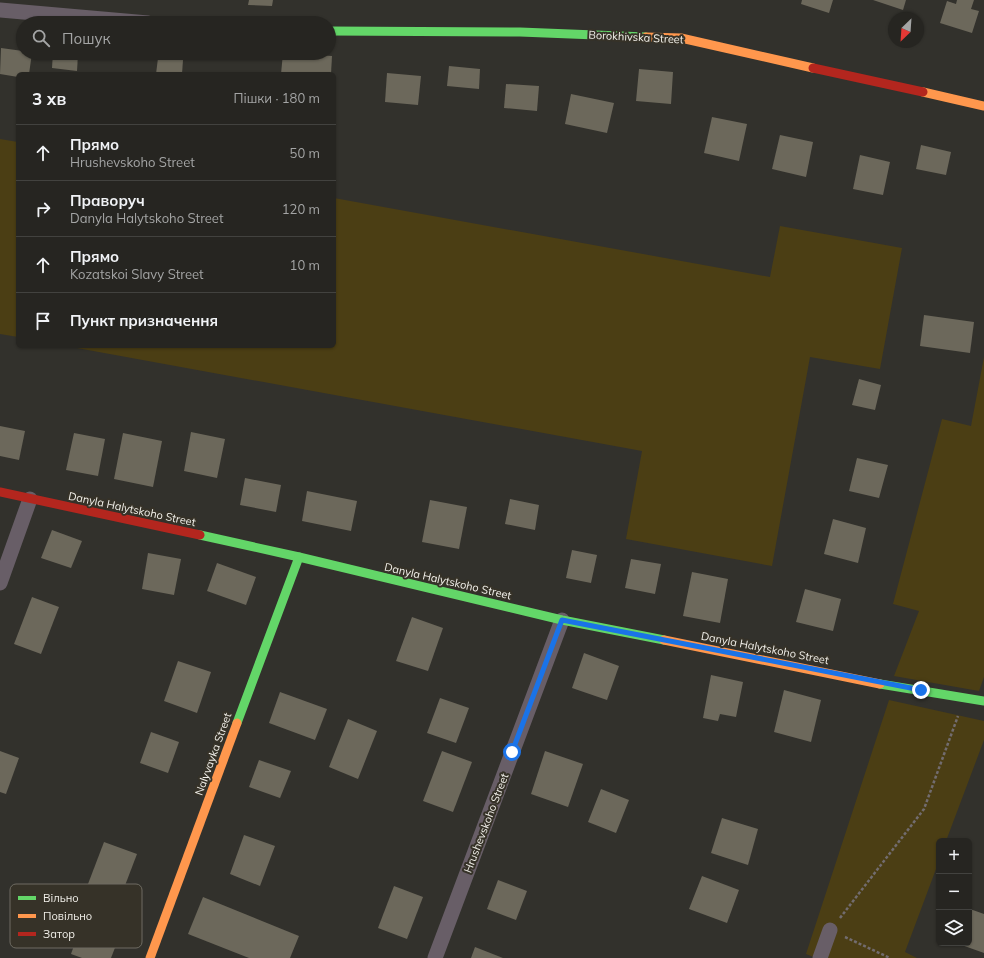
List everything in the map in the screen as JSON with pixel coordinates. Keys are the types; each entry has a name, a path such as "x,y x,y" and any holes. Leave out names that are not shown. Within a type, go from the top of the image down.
{"street":[{"path":"0,10 68,16"},
{"name":"Borokhivska Street","path":"336,31 520,32 681,38 984,106"},
{"name":"Danyla Halytskoho Street","path":"0,492 299,558 562,620 892,686 984,701"},
{"path":"0,583 30,499"},
{"name":"Nalyvayka Street","path":"150,958 299,558"},
{"name":"Hrushevskoho Street","path":"435,958 562,620"},
{"path":"820,958 830,930"}],"path":[{"path":"890,958 830,930 924,809 965,698"}],"shaded area":[{"path":"0,139 16,142 16,337 0,334"},
{"path":"336,198 770,277 780,226 902,248 880,369 810,357 772,566 626,539 642,451 77,348 336,348"},
{"path":"984,357 984,677 979,691 894,676 919,611 893,604 942,419 971,426"},
{"path":"889,700 984,721 984,740 947,838 936,838 936,869 905,952 917,958 816,958 806,954"}],"building":[{"path":"249,0 273,0 272,6 248,5"},
{"path":"802,0 833,0 829,13 801,4"},
{"path":"873,0 906,0 903,10"},
{"path":"957,0 974,0 971,9 979,11 972,33 940,23 947,1 956,4"},
{"path":"1,48 16,50 16,60 31,60 29,72 16,72 16,77 0,74"},
{"path":"53,60 78,60 77,71 52,68"},
{"path":"158,60 183,60 182,72 156,72"},
{"path":"282,60 332,60 331,72 281,72"},
{"path":"449,66 480,69 479,89 447,86"},
{"path":"639,69 673,72 671,104 636,101"},
{"path":"387,73 421,76 418,105 385,102"},
{"path":"506,84 539,86 537,111 504,108"},
{"path":"571,94 614,103 607,133 565,124"},
{"path":"712,117 747,124 739,161 704,153"},
{"path":"780,135 813,142 806,177 772,169"},
{"path":"921,145 951,152 946,175 916,169"},
{"path":"860,155 890,162 883,195 853,189"},
{"path":"924,315 974,322 970,353 920,346"},
{"path":"859,379 881,385 875,410 852,405"},
{"path":"0,426 25,431 19,460 0,456"},
{"path":"191,432 225,439 217,478 184,471"},
{"path":"74,433 105,439 98,476 66,470"},
{"path":"123,433 162,441 153,487 114,479"},
{"path":"857,458 888,465 879,498 849,491"},
{"path":"245,478 281,485 276,512 240,505"},
{"path":"307,491 357,501 351,531 302,521"},
{"path":"510,499 539,505 535,530 505,524"},
{"path":"430,500 467,507 459,549 422,542"},
{"path":"833,519 866,528 858,563 824,554"},
{"path":"52,530 82,541 71,568 41,558"},
{"path":"572,550 597,555 591,583 566,578"},
{"path":"148,553 181,559 174,595 142,589"},
{"path":"631,559 661,564 655,594 625,588"},
{"path":"217,563 256,577 246,605 207,591"},
{"path":"692,572 728,579 720,623 683,616"},
{"path":"805,589 841,599 833,631 796,622"},
{"path":"32,597 59,607 41,654 14,644"},
{"path":"412,617 443,628 428,671 396,661"},
{"path":"584,653 619,666 607,700 572,688"},
{"path":"178,661 211,672 197,713 164,701"},
{"path":"711,675 743,682 736,717 720,714 718,721 703,718"},
{"path":"784,690 821,700 811,742 774,732"},
{"path":"280,692 327,709 315,740 269,723"},
{"path":"440,698 469,708 456,743 427,733"},
{"path":"348,719 377,731 358,779 329,767"},
{"path":"151,732 179,742 168,773 140,763"},
{"path":"0,751 19,758 6,794 0,792"},
{"path":"442,751 472,762 453,812 423,801"},
{"path":"545,751 583,764 568,807 531,794"},
{"path":"259,760 291,771 280,798 249,787"},
{"path":"601,789 629,800 616,833 588,822"},
{"path":"722,818 758,829 748,865 711,853"},
{"path":"244,835 275,846 260,886 230,874"},
{"path":"104,842 137,854 126,884 88,884"},
{"path":"702,876 739,890 727,923 689,909"},
{"path":"498,880 527,891 516,920 487,909"},
{"path":"394,886 423,897 407,939 378,928"},
{"path":"203,897 299,936 290,958 249,958 188,934"},
{"path":"972,910 984,914 984,953 964,946 972,946"},
{"path":"475,947 503,958 471,958"},
{"path":"73,948 115,948 111,958 82,958 71,954"}],"traffic: fast":[{"path":"336,31 520,32 646,37"},
{"path":"200,535 299,557 562,620 664,640"},
{"path":"237,723 299,557"},
{"path":"880,684 984,701"}],"traffic: slow":[{"path":"646,37 681,38 813,68"},
{"path":"923,92 984,106"},
{"path":"664,640 880,684"},
{"path":"150,958 237,723"}],"traffic: jam":[{"path":"813,68 923,92"},
{"path":"0,492 200,535"}],"route":[{"path":"512,752 562,620 892,686 921,690"}]}
